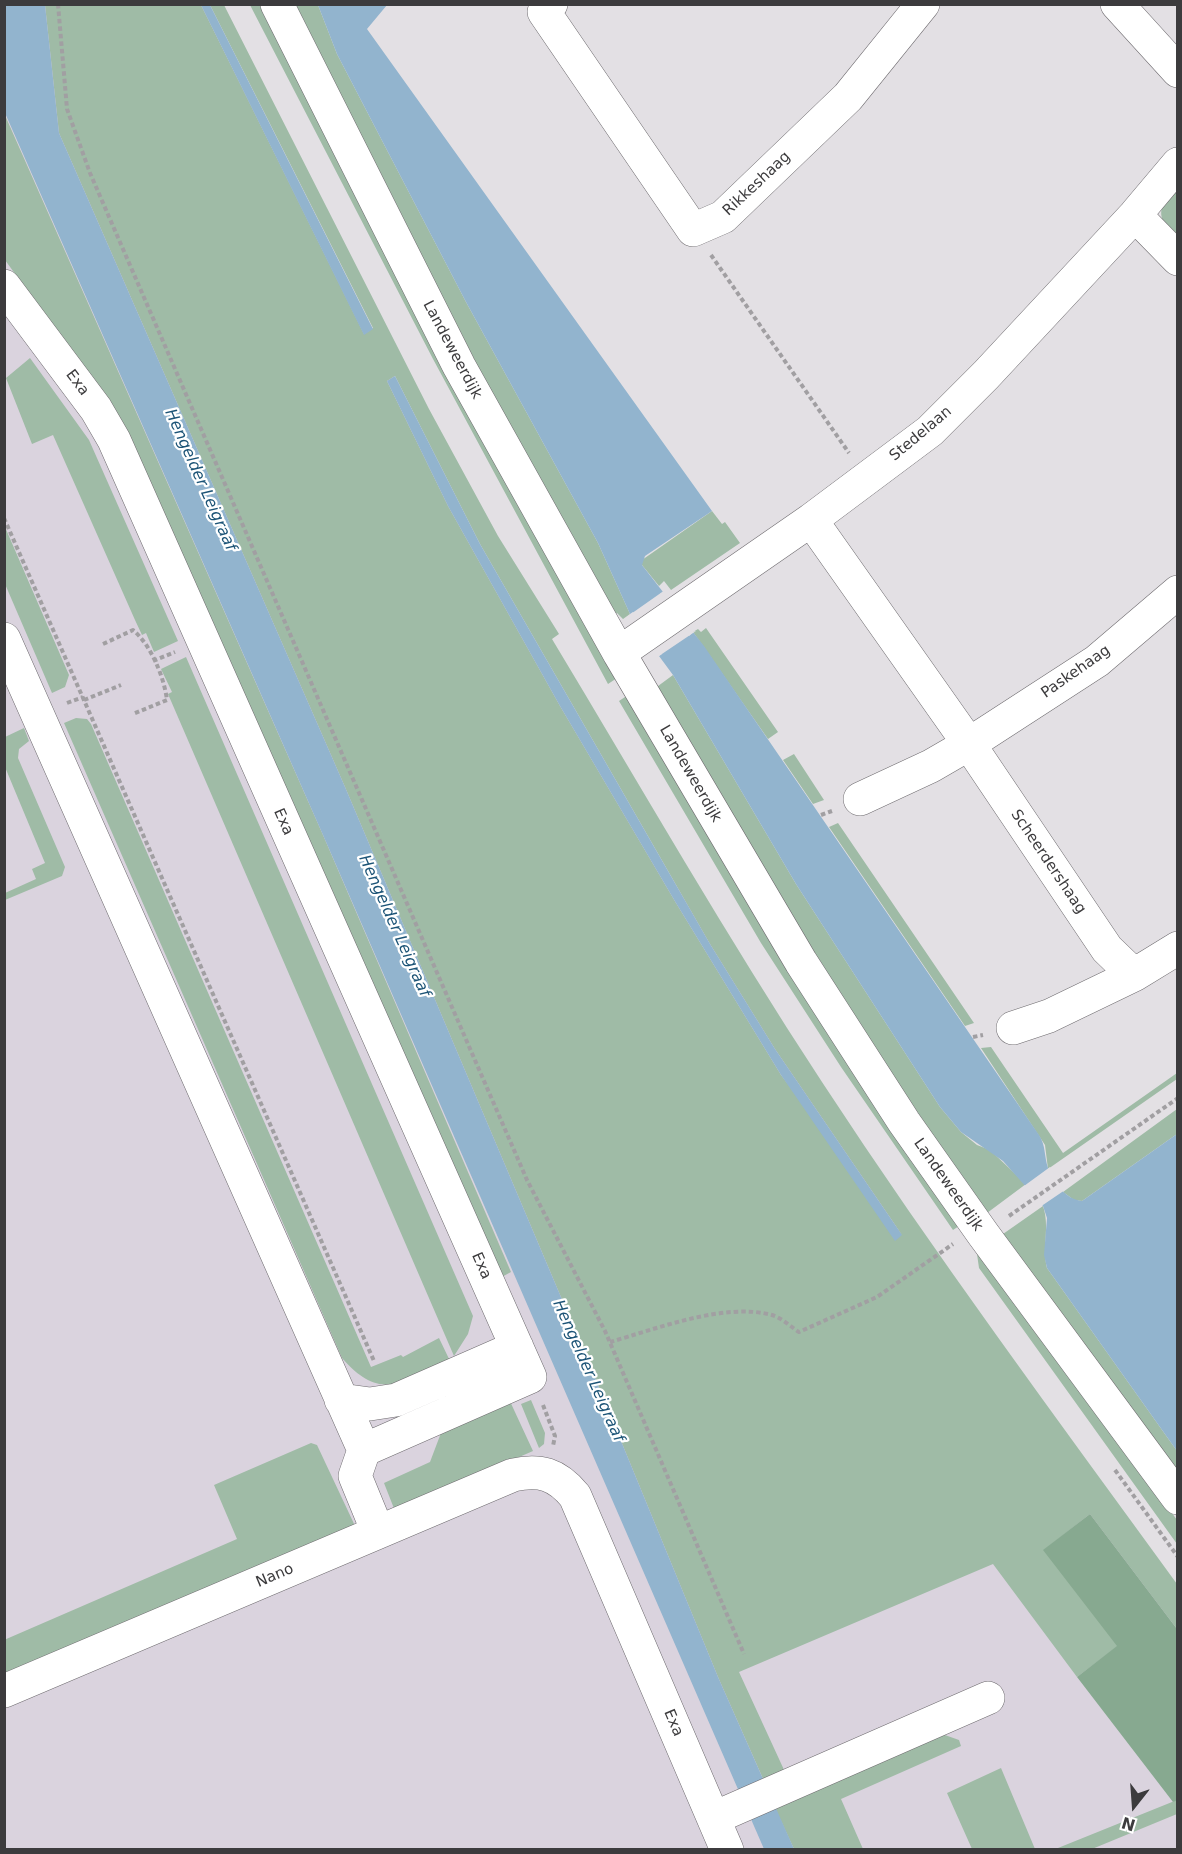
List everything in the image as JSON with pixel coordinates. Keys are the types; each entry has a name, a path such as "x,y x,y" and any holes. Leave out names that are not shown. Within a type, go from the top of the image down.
{"street":[{"name":"Landeweerdijk","path":"277,4 459,366 628,646 801,962 904,1122 983,1234 1178,1498"},
{"path":"551,4 544,12 693,230"},
{"name":"Rikkeshaag","path":"693,230 723,217 848,97 923,4"},
{"path":"1117,4 1178,70"},
{"name":"Stedelaan","path":"628,646 811,520 938,423 1135,215 1178,164"},
{"path":"1135,215 1178,259"},
{"name":"Exa","path":"4,286 96,409 114,440 530,1377"},
{"name":"Scheerdershaag","path":"811,520 969,744 1107,949 1134,975"},
{"name":"Paskehaag","path":"969,744 1096,661 1178,591"},
{"path":"4,639 364,1450 355,1476 378,1532"},
{"path":"846,805 931,766 969,744"},
{"path":"999,1031 1049,1016 1134,975 1178,948"},
{"path":"341,1400 370,1404 396,1400 517,1347"},
{"path":"364,1450 530,1377"},
{"name":"Nano","path":"4,1691 513,1475 531,1471 548,1473"},
{"name":"Exa","path":"548,1473 564,1482 575,1496 726,1813 728,1850"},
{"path":"726,1813 988,1698"}],"path":[{"path":"58,4 66,109 90,173 528,1180 610,1342 744,1654"},
{"path":"693,230 867,478"},
{"path":"4,518 374,1361"},
{"path":"103,644 133,630 144,639 165,689 166,700 133,714"},
{"path":"84,700 121,685"},
{"path":"821,815 846,805"},
{"path":"973,1037 999,1031"},
{"path":"1021,1208 1178,1098"},
{"path":"610,1342 696,1319 746,1310 775,1316 799,1332 877,1297 954,1244"},
{"path":"530,1377 555,1436 548,1473"}],"shaded area":[{"path":"5,5 206,5 525,635 642,835 1177,1629 1177,1849 5,1850"}],"green space":[{"path":"45,5 201,5 364,334 373,328 210,5 224,5 429,409 498,536 559,634 552,639 718,917 864,1146 1041,1398 1177,1584 1177,1629 1090,1514 1044,1550 1118,1646 1077,1677 993,1564 739,1672 785,1772 764,1781 718,1677 591,1368 345,787 59,133","holes":["395,376 480,544 710,944 775,1049 902,1235 781,1075 676,903 560,706 448,506 387,381"]},
{"path":"250,5 262,5 617,678 608,684 433,359"},
{"path":"290,5 318,5 337,54 466,302 598,543 630,614 623,619 617,613 611,617 457,329"},
{"path":"4,113 323,835 511,1272 498,1279 119,417 5,260"},
{"path":"1177,182 1177,241 1165,224 1161,212"},
{"path":"30,358 89,440 178,641 154,652 146,633 142,635 135,620 53,435 32,444 6,378"},
{"path":"712,511 722,524 725,522 740,543 671,590 664,581 659,586 642,565 642,560"},
{"path":"5,527 69,675 65,687 52,693 5,584"},
{"path":"706,628 778,732 768,739 693,632 698,629 701,632"},
{"path":"186,657 473,1316 468,1334 454,1356 168,694 172,692 161,669"},
{"path":"673,675 796,884 940,1107 961,1132 977,1145 990,1150 1026,1184 987,1213 882,1061 814,955 654,689"},
{"path":"628,695 962,1224 953,1230 841,1067 761,943 619,701"},
{"path":"76,718 87,719 91,724 371,1367 401,1355 403,1357 439,1338 450,1361 406,1381 381,1384 356,1372 342,1358 64,723"},
{"path":"24,728 29,741 19,749 18,758 65,867 62,876 5,900 5,893 36,879 32,869 45,863 5,767 5,737"},
{"path":"794,754 824,800 813,804 783,760"},
{"path":"838,823 974,1023 965,1026 829,827"},
{"path":"991,1047 1063,1153 1177,1073 1177,1079 1048,1169 1045,1145 981,1048"},
{"path":"1177,1109 1177,1134 1082,1201 1074,1200 1063,1192"},
{"path":"1043,1206 1046,1221 1047,1268 1177,1451 1177,1475 1003,1234"},
{"path":"980,1248 1177,1520 1177,1544 979,1268 977,1254"},
{"path":"508,1397 533,1451 395,1511 384,1483 430,1462 444,1425"},
{"path":"531,1400 545,1433 544,1444 539,1448 521,1404"},
{"path":"311,1443 317,1445 356,1528 5,1682 4,1640 237,1539 214,1485"},
{"path":"1090,1514 1177,1629 1178,1800 1173,1802 1077,1677 1117,1646 1043,1550"},
{"path":"942,1734 959,1740 961,1746 841,1799 863,1849 794,1849 775,1808"},
{"path":"1001,1768 1035,1849 972,1849 947,1793"},
{"path":"1177,1800 1177,1814 1092,1849 1053,1850"}],"water":[{"name":"Hengelder Leigraaf","path":"4,5 45,5 59,133 345,787 591,1368 718,1677 794,1849 764,1849 323,835 5,113"},
{"path":"201,5 210,5 373,329 364,335"},
{"path":"318,5 387,5 367,29 712,511 645,556 642,565 663,592 660,594 689,636 693,632 704,646 1039,1135 1053,1179 1066,1194 1082,1201 1177,1134 1177,1451 1047,1268 1044,1255 1047,1218 1043,1206 1003,1161 961,1132 940,1107 796,884 673,675 659,656 662,654 633,612 630,614 598,543 466,302 337,54"},
{"path":"395,376 480,544 710,944 775,1049 902,1235 895,1241 781,1075 560,706 448,506 387,381"}],"pier":[{"path":"665,590 664,595 689,632 696,631 656,658 658,653 633,616 628,616"},
{"path":"1050,1167 1065,1190 1040,1207 1024,1186"}]}
